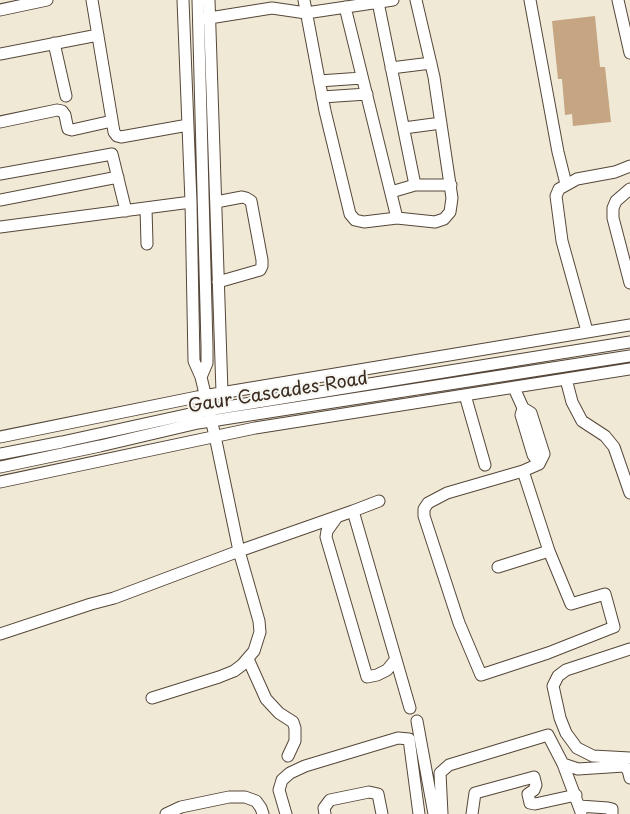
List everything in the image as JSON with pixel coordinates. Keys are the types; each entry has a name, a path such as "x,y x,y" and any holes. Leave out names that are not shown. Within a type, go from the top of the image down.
{"street":[{"path":"0,10 48,0"},
{"path":"92,0 112,122 117,136 121,137 188,126"},
{"path":"152,698 219,677 242,666 254,651 260,632 259,620 238,551 216,436 204,395 201,376 194,361 191,202 183,0"},
{"path":"198,0 204,19 216,202 222,392"},
{"path":"201,376 207,363 202,105 204,19 209,0"},
{"path":"304,0 322,97 350,214 355,220 364,222 397,218 435,222 444,219 450,212 451,185 432,63 416,0"},
{"path":"204,19 272,8 306,13 394,0"},
{"path":"530,0 558,152 566,184"},
{"path":"618,0 630,54"},
{"path":"378,2 415,185"},
{"path":"345,7 397,218"},
{"path":"0,54 98,35"},
{"path":"54,43 66,96"},
{"path":"391,68 432,63"},
{"path":"319,81 362,78"},
{"path":"322,97 366,94"},
{"path":"187,106 202,105"},
{"path":"0,122 58,110 62,111 65,115 68,128 72,130 112,122"},
{"path":"404,128 441,123"},
{"path":"0,174 109,153 114,156 126,211"},
{"path":"587,331 566,256 556,196 559,189 577,179 620,171 630,166"},
{"path":"0,200 118,177"},
{"path":"391,192 415,185 451,185"},
{"path":"630,188 616,201 613,208 613,218 630,283"},
{"path":"216,202 242,197 251,202 262,260 260,270 218,282"},
{"path":"0,228 191,202"},
{"path":"146,208 147,244"},
{"path":"0,437 204,395 630,325"},
{"name":"Gaur Cascades Road","path":"0,454 455,369 630,342"},
{"path":"562,352 564,366"},
{"path":"452,354 455,369"},
{"name":"Gaur Cascades Road","path":"0,467 100,446 209,415 630,356"},
{"path":"0,482 216,436 293,422 630,369"},
{"path":"566,379 572,402 582,421 605,436 614,446 630,493"},
{"path":"514,388 523,408 521,415 533,455 539,464 523,471 447,493 428,503 424,509 424,516 459,623 481,675 548,653 614,627 605,594 571,604 549,551 523,471"},
{"path":"465,396 485,465"},
{"path":"0,634 114,598 238,551 379,501"},
{"path":"353,511 410,708"},
{"path":"337,517 327,532 326,537 367,677 387,670 396,659"},
{"path":"498,567 549,551"},
{"path":"630,649 566,670 558,676 553,686 560,718 566,733 577,748 592,756 630,758"},
{"path":"248,659 266,699 279,713 293,722 295,741 288,756"},
{"path":"416,721 434,814"},
{"path":"442,814 440,773 449,765 548,735 563,764 576,795 580,811"},
{"path":"286,814 279,790 282,780 290,773 305,766 398,738 409,739 419,814"},
{"path":"563,764 578,769 624,766 628,770 630,778"},
{"path":"472,814 475,793 534,778 536,785 534,790 528,794 530,803 535,804 576,795"},
{"path":"325,814 324,808 330,800 369,792 378,794 382,814"},
{"path":"166,814 181,807 229,797 245,797 256,800 263,814"},
{"path":"569,814 608,808 612,809 612,814"}],"building":[{"path":"595,16 600,67 605,67 611,122 573,126 572,114 565,115 562,79 558,79 552,21"}]}
